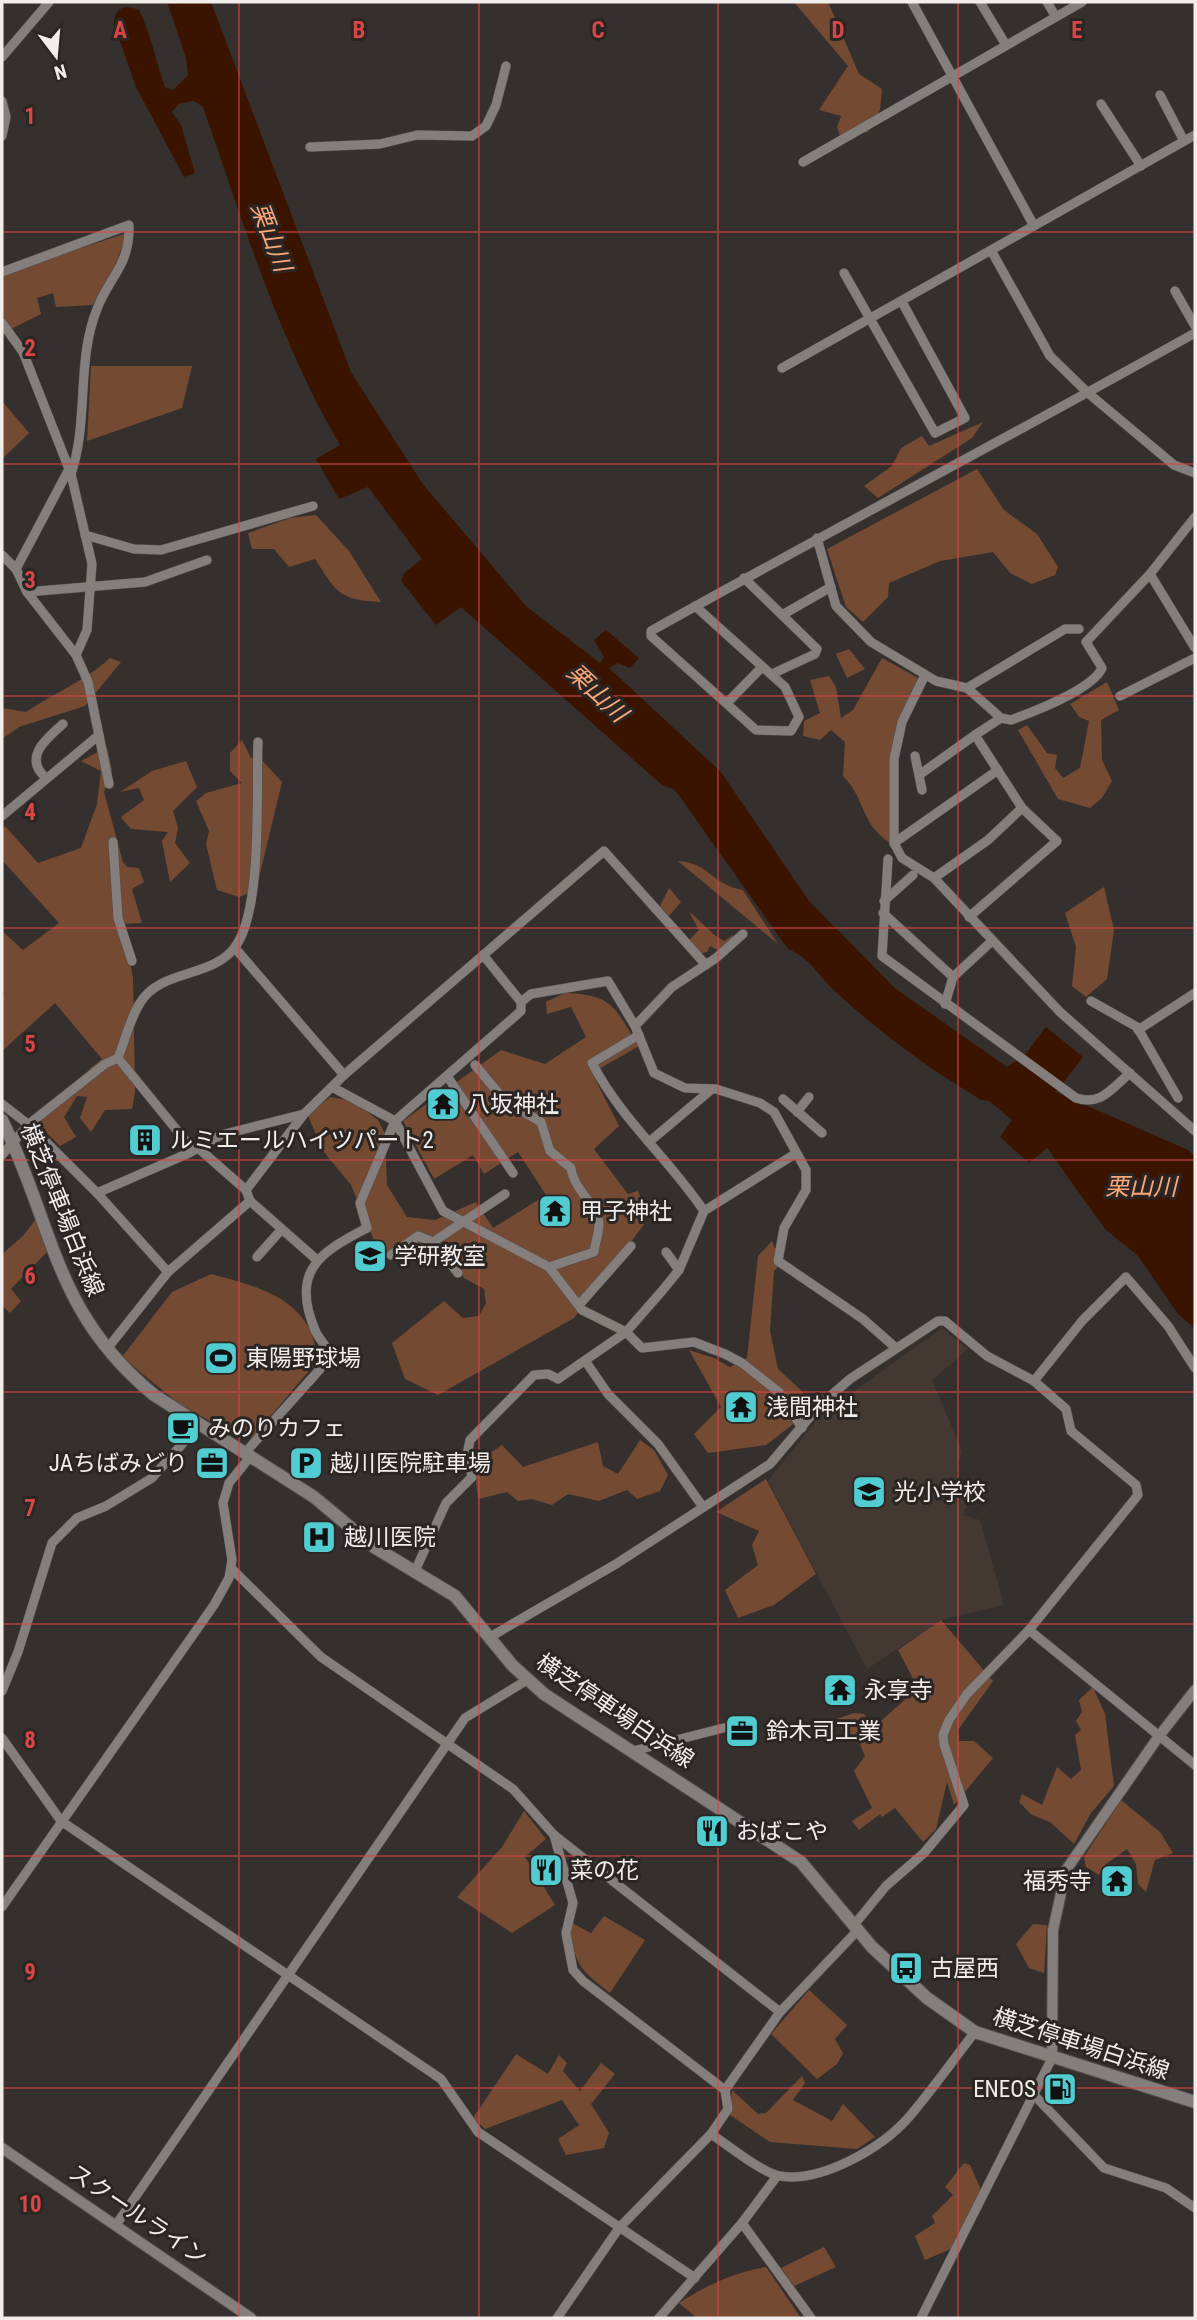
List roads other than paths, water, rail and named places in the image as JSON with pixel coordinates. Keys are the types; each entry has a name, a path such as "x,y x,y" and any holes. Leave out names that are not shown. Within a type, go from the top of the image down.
{"main road":[{"name":"横芝停車場白浜線","path":"2,1121 13,1142 69,1292 91,1330 130,1376 199,1425 314,1497 374,1547 456,1596 527,1680 801,1862 856,1928 927,1998 975,2032 1195,2102"}],"street":[{"path":"2,57 49,2"},
{"path":"912,2 1034,226"},
{"path":"980,2 1006,45"},
{"path":"1047,2 1056,16"},
{"path":"803,162 1082,2"},
{"path":"310,147 380,144 417,135 472,136 486,126 491,116 506,66"},
{"path":"1160,95 1184,141"},
{"path":"2,101 6,117 2,136"},
{"path":"1101,104 1141,166"},
{"path":"782,368 992,252 1195,135"},
{"path":"2,272 129,225 130,248 96,310 82,379 76,458 16,569"},
{"path":"992,252 1050,356 1088,393 1174,465 1195,473"},
{"path":"844,274 935,433 965,418 902,302"},
{"path":"1175,291 1195,326"},
{"path":"2,323 23,352 70,472 92,564 87,630 76,654"},
{"path":"695,606 785,687 799,718 791,731 756,730 728,702 651,636 651,631 744,578 817,538 1195,333"},
{"path":"85,535 134,549 161,550 313,506"},
{"path":"817,538 836,606 871,642 936,681 967,688 1001,718 1011,720 1082,687 1099,674 1101,668 1086,642 1150,574 1195,517"},
{"path":"2,555 16,569 27,592 76,654 88,682 109,784"},
{"path":"27,592 145,582 207,560"},
{"path":"1150,574 1195,648"},
{"path":"744,578 817,649 816,654 772,674"},
{"path":"782,615 831,587"},
{"path":"967,688 1065,629 1079,629"},
{"path":"1120,696 1195,658"},
{"path":"728,702 762,667"},
{"path":"925,675 902,722 894,759 894,843 902,858 934,878 1060,1012 1195,1131"},
{"path":"919,775 1001,718"},
{"path":"46,777 36,761 40,744 63,724"},
{"path":"2,816 99,735"},
{"path":"969,917 1057,841 1022,808 975,735"},
{"path":"2,1155 29,1124 106,1063 118,1058 141,1001 165,982 214,964 235,948 248,919 252,900 258,742"},
{"path":"915,756 922,790"},
{"path":"894,843 998,770"},
{"path":"934,878 988,840 1022,808"},
{"path":"113,842 118,918 132,961"},
{"path":"246,1190 304,1114 344,1075 604,851 706,965"},
{"path":"888,859 882,956 1076,1098 1090,1102 1098,1100 1130,1073"},
{"path":"884,901 913,874"},
{"path":"883,913 953,977"},
{"path":"704,1211 683,1179 608,1095 592,1063 637,1030 671,987 706,965 743,934"},
{"path":"945,1004 953,977 992,942"},
{"path":"235,948 344,1075"},
{"path":"2,1908 214,1605 229,1578 231,1568 223,1503 229,1483 247,1455 330,1359 327,1348 318,1338 305,1303 306,1284 317,1260 338,1242 367,1228 360,1203 395,1121 521,1011 521,1002 483,955"},
{"path":"521,1002 531,995 608,981 637,1030 654,1073 685,1088 712,1089 760,1103 774,1112 806,1170 806,1190 784,1228 778,1261 863,1320 896,1348"},
{"path":"1138,1030 1195,993"},
{"path":"1091,1001 1138,1030 1178,1097"},
{"path":"118,1058 195,1148 246,1190 250,1201 317,1260"},
{"path":"475,1065 505,1101 541,1122 550,1151 571,1168 573,1183 597,1215 599,1223 594,1252 549,1267"},
{"path":"447,1076 513,1173"},
{"path":"332,1087 395,1121 443,1211 549,1267 589,1315 626,1332 642,1348 694,1342 742,1363 779,1392 802,1428"},
{"path":"649,1142 712,1089"},
{"path":"797,1112 809,1097"},
{"path":"783,1099 822,1133"},
{"path":"2,1104 29,1124 97,1193 168,1272"},
{"path":"97,1193 221,1135 304,1114"},
{"path":"415,1571 446,1503 472,1477 467,1455 470,1440 534,1375 548,1374 558,1379 626,1332 679,1270 704,1211 795,1154"},
{"path":"433,1242 505,1194"},
{"path":"107,1349 168,1272 250,1201"},
{"path":"257,1257 281,1230"},
{"path":"391,1255 418,1236 433,1242 458,1273"},
{"path":"579,1305 631,1246"},
{"path":"666,1252 679,1270"},
{"path":"1034,1381 1083,1321 1126,1278 1168,1326 1195,1368"},
{"path":"490,1637 616,1564 770,1464 830,1396 938,1321 945,1321 987,1356 1034,1381 1066,1409 1071,1430 1136,1485 1138,1495 1028,1629 967,1694 943,1735 964,1805 924,1853 886,1886 856,1928 780,2012 725,2091"},
{"path":"586,1362 608,1394 658,1444 703,1507"},
{"path":"2,1691 18,1652 52,1543 77,1518 106,1506 152,1478 199,1425"},
{"path":"231,1568 321,1657 445,1745 513,1788 554,1835 780,2012"},
{"path":"1028,1629 1195,1765"},
{"path":"116,2225 465,1718 527,1680"},
{"path":"921,2318 1052,2058 1053,1930 1066,1870 1159,1736 1195,1690"},
{"path":"633,1751 751,1721"},
{"path":"2,1738 61,1821 441,2079 478,2132 695,2278"},
{"path":"554,1835 573,1903 566,1933 573,1970 583,1981 725,2091 728,2109 711,2134 619,2228 557,2318"},
{"path":"711,2134 777,2176 808,2177 826,2173 867,2149 907,2119 975,2032"},
{"path":"1035,2096 1104,2168 1166,2188 1195,2208"},
{"name":"スクールライン","path":"2,2148 251,2318"},
{"path":"659,2318 742,2223 777,2176"},
{"path":"742,2223 811,2318"}],"water":[{"name":"栗山川","path":"167,2 211,2 351,372 422,483 527,607 600,663 604,657 594,640 606,630 639,658 630,668 617,663 609,668 721,772 809,901 896,989 1007,1067 1024,1056 1046,1027 1083,1057 1056,1092 1188,1150 1195,1156 1195,1329 1178,1314 1138,1256 1105,1229 1047,1148 1029,1163 1000,1137 1012,1120 989,1101 981,1100 962,1088 890,1038 839,995 803,957 788,949 675,790 662,785 461,607 436,625 401,581 404,573 422,559 368,487 339,499 316,459 340,445 298,364 280,322 203,107 194,101 179,104 172,112 181,125 195,173 184,177 136,87 114,24 116,14 125,7 139,10 165,87 173,90 188,75 186,58"}],"place":[{"name":"八坂神社","path":"443,1104"},
{"name":"ルミエールハイツパート2","path":"145,1140"},
{"name":"甲子神社","path":"555,1211"},
{"name":"学研教室","path":"370,1256"},
{"name":"東陽野球場","path":"221,1358"},
{"name":"浅間神社","path":"741,1407"},
{"name":"みのりカフェ","path":"183,1428"},
{"name":"JAちばみどり","path":"212,1463"},
{"name":"越川医院駐車場","path":"306,1463"},
{"name":"光小学校","path":"869,1492"},
{"name":"越川医院","path":"319,1537"},
{"name":"永享寺","path":"840,1690"},
{"name":"鈴木司工業","path":"742,1731"},
{"name":"おばこや","path":"712,1831"},
{"name":"菜の花","path":"546,1870"},
{"name":"福秀寺","path":"1117,1881"},
{"name":"古屋西","path":"906,1968"},
{"name":"ENEOS","path":"1060,2089"}]}
